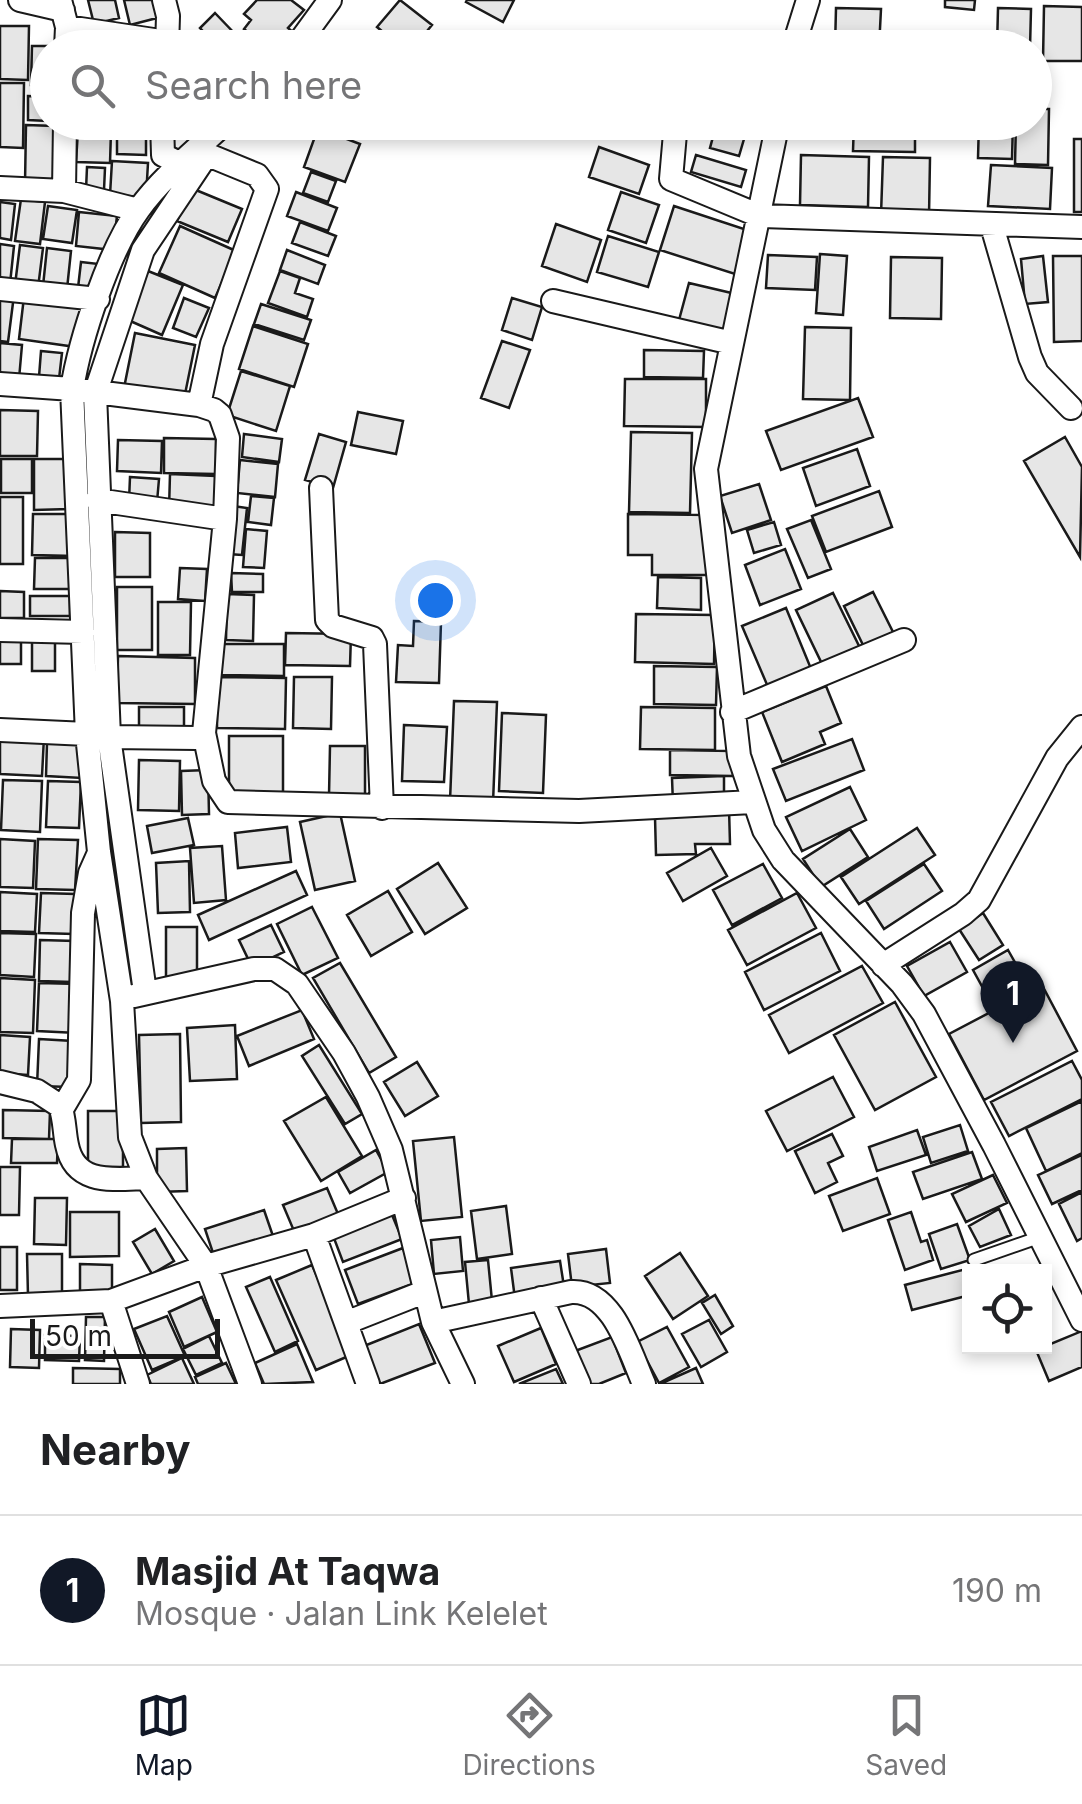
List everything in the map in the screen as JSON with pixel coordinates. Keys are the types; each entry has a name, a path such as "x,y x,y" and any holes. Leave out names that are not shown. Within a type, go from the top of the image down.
{"street":[{"path":"20,0 64,21 103,30"},
{"path":"308,30 330,0"},
{"path":"799,30 808,0"},
{"path":"168,30 171,5"},
{"path":"64,192 65,140"},
{"path":"163,140 163,155 194,156 258,176 267,189 212,344 199,405"},
{"path":"209,140 138,210 98,299 75,365 72,388 92,598 99,852 122,1001 130,1137 146,1178 206,1266 250,1384"},
{"path":"674,140 671,179 760,216 1082,227"},
{"path":"775,140 706,469 739,756 764,830 783,860 924,1014 1082,1320"},
{"path":"145,992 83,632 92,598 97,500 95,394 143,250 194,156"},
{"path":"0,188 64,192 138,210"},
{"path":"992,226 1030,357 1037,372 1070,408"},
{"path":"0,289 98,299"},
{"path":"553,301 732,343"},
{"path":"0,384 72,388 199,405 214,410 226,428 225,519 204,733 214,781 228,802 579,811 753,802"},
{"path":"321,488 327,620 333,626 372,638 375,644 382,808"},
{"path":"97,500 225,519"},
{"path":"0,630 83,632"},
{"path":"732,712 904,640"},
{"path":"883,965 979,900 1057,758 1082,727"},
{"path":"0,730 197,738 204,733"},
{"path":"62,1109 79,1080 83,913 90,873 99,852"},
{"path":"122,1001 145,992 254,968 275,969 293,979 344,1054 391,1150 433,1322 463,1384"},
{"path":"0,1082 37,1092 56,1102 62,1109 68,1154 88,1177 146,1178"},
{"path":"0,1306 111,1301 206,1266 314,1235 404,1198"},
{"path":"314,1235 368,1384"},
{"path":"433,1322 578,1291 598,1300 612,1318 644,1384"},
{"path":"348,1322 424,1292"},
{"path":"541,1298 579,1384"},
{"path":"111,1301 138,1384"}],"lane":[{"path":"974,1260 1040,1236"}],"building":[{"path":"88,0 115,0 119,18 94,24"},
{"path":"124,0 153,0 157,18 130,25"},
{"path":"257,0 291,0 304,10 288,28 290,30 245,30 251,20 244,14"},
{"path":"400,0 432,25 428,30 377,27"},
{"path":"467,0 514,0 503,22"},
{"path":"945,0 975,0 974,10 945,7"},
{"path":"1044,6 1082,7 1082,61 1052,61 1052,30 1044,30"},
{"path":"836,8 881,9 880,30 835,30"},
{"path":"998,8 1031,9 1030,30 997,30"},
{"path":"215,13 231,30 202,30"},
{"path":"0,26 29,26 28,80 0,79"},
{"path":"0,83 24,83 23,148 0,147"},
{"path":"26,125 30,125 30,140 55,140 54,185 25,184"},
{"path":"1074,139 1082,139 1082,212 1074,212"},
{"path":"77,140 111,140 110,163 76,162"},
{"path":"117,140 146,140 146,155 117,154"},
{"path":"314,140 350,140 360,144 345,182 304,167"},
{"path":"712,140 744,140 739,156 710,148"},
{"path":"853,140 915,140 915,152 853,151"},
{"path":"978,140 1013,140 1012,159 978,158"},
{"path":"1016,140 1048,140 1048,165 1015,164"},
{"path":"599,147 649,165 639,194 589,177"},
{"path":"696,155 746,170 741,187 691,172"},
{"path":"801,155 869,157 868,207 800,205"},
{"path":"883,157 930,158 929,216 881,215"},
{"path":"112,161 148,163 146,197 110,195"},
{"path":"991,165 1052,168 1050,209 988,206"},
{"path":"87,167 105,168 104,190 86,190"},
{"path":"311,172 336,181 328,202 303,193"},
{"path":"191,188 242,209 228,242 177,221"},
{"path":"296,192 337,208 328,231 287,216"},
{"path":"621,192 659,205 646,243 608,230"},
{"path":"21,199 45,202 40,244 15,241"},
{"path":"0,202 15,204 11,240 0,238"},
{"path":"48,206 77,210 72,243 43,239"},
{"path":"674,206 750,231 735,274 660,250"},
{"path":"79,212 117,216 113,250 76,246"},
{"path":"300,222 336,236 328,256 292,243"},
{"path":"556,224 601,240 587,282 542,266"},
{"path":"180,226 236,251 215,298 159,273"},
{"path":"608,236 659,252 648,287 597,272"},
{"path":"0,244 14,246 10,284 0,283"},
{"path":"20,245 43,248 38,288 15,285"},
{"path":"47,248 71,251 67,289 43,286"},
{"path":"287,250 325,265 318,284 280,270"},
{"path":"820,254 847,256 843,315 816,313"},
{"path":"768,255 817,257 815,290 766,288"},
{"path":"1043,256 1048,302 1025,304 1021,259"},
{"path":"1053,256 1082,256 1082,341 1054,342"},
{"path":"891,257 942,258 941,319 890,318"},
{"path":"81,262 99,264 96,290 78,288"},
{"path":"148,271 183,285 162,335 128,320"},
{"path":"280,271 300,278 295,293 313,299 307,317 268,303"},
{"path":"689,283 740,295 730,333 679,320"},
{"path":"0,293 14,295 8,342 0,341"},
{"path":"24,297 82,305 76,347 19,339"},
{"path":"184,298 209,308 196,337 173,328"},
{"path":"512,298 542,307 532,340 502,330"},
{"path":"261,304 311,320 304,340 254,324"},
{"path":"253,326 308,344 294,387 239,369"},
{"path":"805,327 851,328 850,400 803,399"},
{"path":"135,333 195,345 184,399 124,388"},
{"path":"502,341 530,350 509,408 481,398"},
{"path":"0,343 22,345 19,379 0,378"},
{"path":"644,350 704,351 703,378 644,377"},
{"path":"41,351 62,353 59,379 39,377"},
{"path":"241,371 290,386 276,431 227,415"},
{"path":"625,379 706,379 706,427 624,426"},
{"path":"858,398 873,437 781,470 766,431"},
{"path":"0,410 38,411 37,456 0,456"},
{"path":"358,412 403,421 396,454 351,445"},
{"path":"631,432 692,433 690,513 629,512"},
{"path":"244,434 282,439 279,462 242,457"},
{"path":"319,434 346,442 333,488 305,480"},
{"path":"1065,437 1082,467 1080,557 1024,461"},
{"path":"164,438 216,439 216,474 164,473"},
{"path":"118,440 162,441 161,473 117,471"},
{"path":"857,449 870,486 816,506 803,468"},
{"path":"1,459 32,459 32,493 1,493"},
{"path":"34,459 69,459 69,509 34,510"},
{"path":"240,460 278,464 275,497 237,493"},
{"path":"170,474 216,476 215,511 169,510"},
{"path":"130,477 159,479 157,502 129,501"},
{"path":"759,484 771,520 732,533 720,496"},
{"path":"879,491 892,527 826,552 812,516"},
{"path":"251,496 274,498 271,525 248,522"},
{"path":"0,497 23,497 23,564 0,564"},
{"path":"233,506 247,508 242,555 228,554"},
{"path":"33,514 75,514 75,556 32,555"},
{"path":"628,514 710,515 709,575 652,575 652,555 628,555"},
{"path":"811,520 831,569 808,578 787,529"},
{"path":"774,522 781,545 754,553 747,530"},
{"path":"246,529 267,531 264,568 243,567"},
{"path":"115,532 150,533 150,577 115,577"},
{"path":"785,549 801,589 760,605 745,565"},
{"path":"35,558 75,558 75,589 34,589"},
{"path":"180,568 207,569 205,601 178,599"},
{"path":"231,573 263,574 263,592 232,592"},
{"path":"658,577 701,578 701,610 657,608"},
{"path":"117,587 152,587 152,650 117,650"},
{"path":"0,591 24,592 24,618 0,618"},
{"path":"873,592 894,634 865,649 844,606"},
{"path":"833,593 861,650 824,668 796,610"},
{"path":"227,594 254,595 253,641 226,640"},
{"path":"30,596 70,596 70,616 30,616"},
{"path":"158,602 191,602 190,655 158,655"},
{"path":"786,608 814,676 771,694 742,626"},
{"path":"636,614 715,615 714,664 635,662"},
{"path":"414,621 441,622 439,683 396,682 398,645 413,646"},
{"path":"286,633 351,634 350,666 285,665"},
{"path":"0,640 21,640 21,664 0,664"},
{"path":"32,640 55,640 55,671 32,671"},
{"path":"220,644 284,644 284,676 220,675"},
{"path":"118,656 195,658 195,704 117,703"},
{"path":"654,666 717,667 716,705 654,704"},
{"path":"217,677 286,678 285,729 217,728"},
{"path":"294,677 332,677 331,729 293,728"},
{"path":"826,686 841,723 820,732 825,744 782,762 762,712"},
{"path":"454,701 497,702 493,803 450,801"},
{"path":"139,707 184,707 184,730 139,730"},
{"path":"641,707 715,708 715,750 640,749"},
{"path":"502,713 546,715 543,793 499,791"},
{"path":"404,725 447,727 444,782 402,781"},
{"path":"0,735 44,737 42,776 0,774"},
{"path":"229,736 283,736 283,800 229,800"},
{"path":"852,739 864,770 786,801 773,769"},
{"path":"47,743 83,745 82,778 46,776"},
{"path":"330,746 365,746 365,797 329,796"},
{"path":"670,750 733,751 733,776 670,775"},
{"path":"139,760 180,761 179,811 138,810"},
{"path":"208,770 209,814 182,815 181,771"},
{"path":"724,776 724,802 673,804 672,778"},
{"path":"3,780 42,781 40,832 1,830"},
{"path":"48,781 81,782 79,828 46,827"},
{"path":"850,787 866,820 802,851 786,817"},
{"path":"729,808 730,844 695,844 696,854 656,855 655,817"},
{"path":"340,813 355,881 315,890 300,822"},
{"path":"188,818 194,845 152,853 147,826"},
{"path":"287,827 291,862 238,868 235,833"},
{"path":"917,828 935,855 859,904 841,877"},
{"path":"850,829 868,857 821,887 803,859"},
{"path":"0,839 35,841 33,888 0,887"},
{"path":"38,839 78,840 75,890 36,889"},
{"path":"222,846 226,900 194,903 190,848"},
{"path":"711,848 727,876 683,901 667,873"},
{"path":"189,861 190,912 158,913 156,863"},
{"path":"438,863 467,908 425,934 397,889"},
{"path":"763,864 782,898 732,925 713,890"},
{"path":"924,864 942,891 884,929 866,901"},
{"path":"296,871 307,895 209,940 198,915"},
{"path":"388,891 412,932 371,956 347,915"},
{"path":"0,892 37,894 35,932 0,931"},
{"path":"41,893 76,894 74,934 39,933"},
{"path":"797,893 816,928 747,965 728,930"},
{"path":"312,907 338,958 302,975 277,924"},
{"path":"983,913 1003,945 979,960 959,929"},
{"path":"271,925 284,952 252,967 239,940"},
{"path":"166,927 197,927 197,979 166,980"},
{"path":"0,933 36,934 34,977 0,975"},
{"path":"821,933 840,971 764,1010 745,972"},
{"path":"40,940 75,941 73,982 39,981"},
{"path":"950,942 967,972 924,996 907,966"},
{"path":"1008,950 1030,989 994,1008 973,970"},
{"path":"340,963 396,1057 369,1073 313,978"},
{"path":"862,966 883,1003 789,1053 769,1015"},
{"path":"0,978 35,980 33,1033 0,1032"},
{"path":"39,983 79,984 77,1033 37,1031"},
{"path":"1042,985 1077,1051 984,1100 949,1034"},
{"path":"895,1002 936,1077 875,1110 834,1035"},
{"path":"302,1010 314,1039 249,1066 237,1036"},
{"path":"235,1025 237,1079 190,1081 187,1028"},
{"path":"180,1034 181,1122 141,1123 139,1035"},
{"path":"0,1035 30,1037 28,1075 0,1073"},
{"path":"39,1039 73,1041 71,1087 37,1086"},
{"path":"319,1045 362,1114 345,1124 302,1056"},
{"path":"1072,1061 1082,1080 1082,1099 1009,1136 991,1102"},
{"path":"417,1062 438,1096 405,1116 384,1082"},
{"path":"833,1077 854,1117 787,1151 766,1111"},
{"path":"326,1097 362,1156 321,1181 284,1121"},
{"path":"1082,1101 1082,1153 1046,1171 1026,1128"},
{"path":"3,1110 50,1111 49,1139 3,1138"},
{"path":"88,1111 123,1111 123,1167 88,1167"},
{"path":"960,1125 968,1151 931,1163 923,1137"},
{"path":"917,1130 926,1155 877,1171 869,1147"},
{"path":"832,1134 843,1156 828,1163 837,1182 815,1193 795,1151"},
{"path":"454,1137 462,1217 421,1221 413,1141"},
{"path":"12,1139 58,1139 57,1163 11,1163"},
{"path":"186,1148 187,1191 157,1192 157,1149"},
{"path":"376,1150 388,1172 350,1193 338,1172"},
{"path":"972,1152 982,1179 923,1199 913,1172"},
{"path":"1082,1155 1082,1190 1052,1204 1038,1175"},
{"path":"0,1167 20,1167 19,1215 0,1215"},
{"path":"993,1175 1007,1203 966,1222 952,1194"},
{"path":"877,1178 890,1214 843,1231 829,1196"},
{"path":"327,1188 338,1214 294,1231 283,1205"},
{"path":"1082,1192 1082,1238 1077,1241 1059,1204"},
{"path":"35,1198 67,1198 66,1245 34,1244"},
{"path":"506,1206 512,1254 477,1259 471,1211"},
{"path":"999,1209 1011,1235 980,1247 969,1226"},
{"path":"264,1210 274,1239 215,1259 205,1229"},
{"path":"390,1210 402,1239 343,1262 332,1233"},
{"path":"70,1212 119,1212 119,1256 70,1257"},
{"path":"911,1212 921,1242 927,1240 933,1260 905,1270 888,1220"},
{"path":"957,1224 970,1260 941,1269 929,1234"},
{"path":"155,1229 174,1261 152,1274 133,1242"},
{"path":"460,1237 463,1271 434,1274 431,1240"},
{"path":"0,1247 17,1247 17,1290 0,1290"},
{"path":"403,1248 415,1283 358,1304 345,1270"},
{"path":"606,1249 610,1283 572,1287 568,1254"},
{"path":"680,1253 708,1296 673,1319 645,1276"},
{"path":"27,1254 62,1254 62,1296 28,1296"},
{"path":"488,1260 492,1301 469,1304 465,1262"},
{"path":"560,1261 565,1293 515,1299 511,1268"},
{"path":"80,1264 112,1265 112,1294 80,1293"},
{"path":"312,1265 351,1355 316,1370 276,1280"},
{"path":"962,1270 962,1297 912,1310 905,1285"},
{"path":"270,1277 298,1341 275,1352 246,1287"},
{"path":"715,1295 733,1326 721,1334 702,1303"},
{"path":"202,1297 217,1332 184,1347 169,1312"},
{"path":"167,1316 185,1356 152,1370 134,1329"},
{"path":"86,1317 105,1317 104,1361 85,1360"},
{"path":"709,1320 727,1352 701,1367 682,1334"},
{"path":"419,1324 435,1363 380,1384 364,1346"},
{"path":"667,1327 689,1367 659,1383 637,1342"},
{"path":"541,1328 556,1364 514,1382 498,1346"},
{"path":"11,1329 40,1330 39,1368 10,1367"},
{"path":"1082,1331 1082,1367 1049,1381 1038,1354 1052,1354 1052,1343"},
{"path":"45,1335 80,1336 79,1361 45,1360"},
{"path":"209,1336 222,1363 196,1375 183,1349"},
{"path":"612,1337 626,1373 599,1384 588,1384 575,1351"},
{"path":"297,1344 313,1382 264,1384 255,1363"},
{"path":"182,1358 194,1384 151,1384 147,1375"},
{"path":"226,1363 236,1384 198,1384 195,1377"},
{"path":"73,1368 120,1369 120,1384 73,1384"},
{"path":"696,1368 703,1384 660,1384"},
{"path":"556,1369 563,1384 519,1384"}],"place":[{"name":"Masjid At Taqwa","path":"1013,1043"}]}
